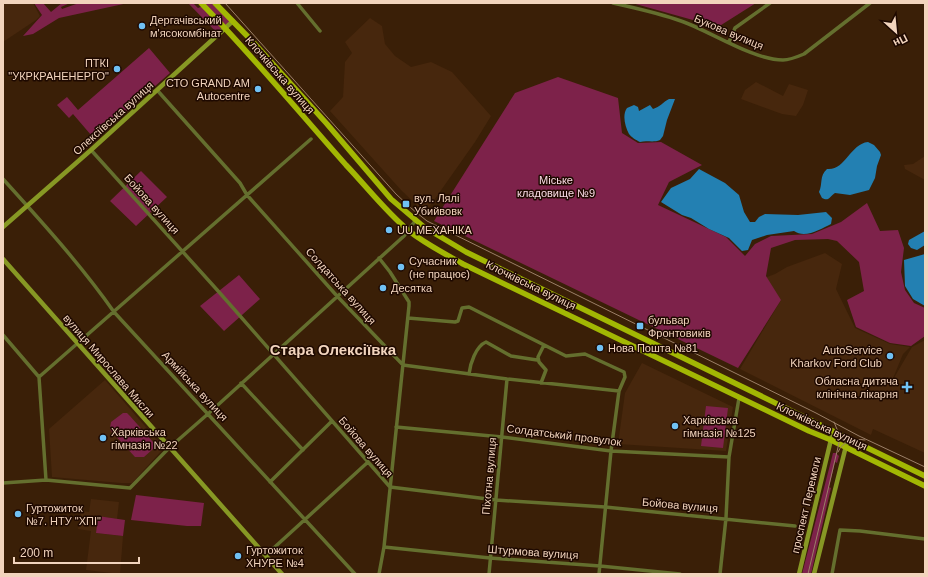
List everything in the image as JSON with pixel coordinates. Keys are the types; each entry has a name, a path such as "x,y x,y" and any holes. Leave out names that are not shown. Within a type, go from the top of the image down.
{"main road":[{"name":"Клочківська вулиця","path":"201,3 226,28 394,218 435,249 809,432 845,446 925,486"},
{"name":"Клочківська вулиця","path":"215,3 324,120 391,198 415,221 431,232 466,252 925,476"}],"street":[{"path":"297,3 320,31"},
{"name":"Букова вулиця","path":"613,3 681,21 753,53 783,60 804,54 870,3"},
{"path":"730,42 735,28 770,3"},
{"name":"Олексіївська вулиця","path":"3,227 91,150 233,21"},
{"name":"Солдатська вулиця","path":"157,90 180,113 200,139 240,183 247,195 337,296 403,365"},
{"path":"39,377 311,139"},
{"name":"Бойова вулиця","path":"91,150 274,354 390,487 496,500 605,507 795,526"},
{"name":"Армійська вулиця","path":"3,179 97,287 114,312 355,574"},
{"path":"3,483 46,480 130,488 169,448 209,414 379,258 408,230 415,221"},
{"path":"379,258 390,272 409,302 384,547 379,574"},
{"name":"вулиця Мирослава Мисли","path":"3,259 282,574"},
{"path":"408,318 455,322 458,321 462,308 469,307 566,356 585,354 621,369 624,372 625,377 619,391 611,451 599,574"},
{"path":"3,335 39,377 46,480"},
{"path":"469,374 471,361 481,344 486,342 511,356 537,360 546,370 541,383"},
{"path":"537,360 544,345"},
{"path":"403,365 507,379 619,391"},
{"name":"Піхотна вулиця","path":"489,574 507,379"},
{"path":"241,384 302,450"},
{"path":"720,574 726,518 729,457 739,398"},
{"path":"270,482 332,421"},
{"name":"Солдатський провулок","path":"396,427 502,437 611,451 729,457"},
{"name":"проспект Перемоги","path":"799,574 833,431"},
{"path":"814,574 848,438"},
{"path":"266,556 368,462"},
{"path":"832,574 839,531 841,530 925,539"},
{"name":"Штурмова вулиця","path":"384,547 490,558 600,566 680,574"}],"shaded area":[{"path":"3,3 33,3 40,16 3,42"},
{"path":"370,18 382,26 385,44 395,56 411,67 431,62 452,72 491,116 475,142 425,213 401,190 330,111 343,97 345,62 352,53 345,42"},
{"path":"756,82 783,96 789,84 808,90 803,105 796,116 782,114 741,99 745,90"},
{"path":"925,156 925,180 905,169 904,165 913,164"},
{"path":"825,253 842,264 836,289 855,328 890,344 910,347 903,354 891,383 912,347 925,340 925,453 873,429 871,435 740,369 781,300 765,284 767,277 787,267"},
{"name":"Харківська гімназія №125","path":"642,363 733,407 726,451 618,444 625,393"},
{"name":"Харківська гімназія №22","path":"105,380 164,448 132,483 52,477 49,429"},
{"path":"91,499 119,502 117,519 98,516 96,533 123,536 120,574 86,570 91,531 78,529 81,511 89,512"}],"green space":[{"path":"34,3 43,3 51,12 62,3 70,3 61,7 62,9 79,3 128,3 59,18 33,34 23,36 42,15"},
{"path":"188,3 193,3 198,8 203,6 201,3 215,3 233,21 219,35"},
{"path":"632,3 756,3 718,27"},
{"path":"149,48 170,73 98,136 94,132 91,135 73,114 69,118 57,105 67,97 78,110"},
{"name":"Міське кладовище №9","path":"558,77 618,98 622,133 638,143 661,142 702,165 669,182 658,205 726,237 745,256 755,244 771,236 812,234 841,222 867,203 880,231 898,230 904,248 901,272 905,290 914,303 925,308 925,336 911,346 890,343 856,327 847,300 864,291 859,262 837,241 828,239 795,240 771,248 766,276 781,300 738,368 434,221 515,93"},
{"path":"141,171 167,197 136,226 110,201"},
{"path":"239,275 260,299 224,331 200,306"},
{"path":"706,406 728,408 723,448 701,446"},
{"path":"123,413 127,413 153,442 153,449 144,457 135,457 111,431 111,422"},
{"path":"833,453 836,453 839,456 837,463 835,462 829,487 831,488 811,574 802,574"},
{"path":"136,495 204,503 201,526 131,520"},
{"path":"98,516 125,520 123,536 96,533"}],"water":[{"path":"669,99 675,99 663,136 660,140 640,142 629,134 625,121 625,111 627,108 634,105 638,107 639,111 650,105 653,109"},
{"path":"868,142 874,145 881,155 875,178 869,190 850,195 835,193 828,199 822,198 819,192 823,174 827,169 838,166 857,147"},
{"path":"699,169 725,183 739,195 744,212 750,222 755,222 759,217 765,214 798,215 826,212 832,218 831,224 818,231 808,234 794,231 767,235 752,240 748,250 742,251 729,238 709,229 691,218 682,215 661,202 671,188 690,179"},
{"path":"925,231 925,245 917,250 911,248 908,244 909,240"},
{"path":"925,254 925,306 913,299 905,286 904,260"}],"tram line":[{"path":"225,3 396,194 427,221 816,413 859,436 925,467"},
{"path":"808,574 839,443 839,434 834,422"},
{"path":"838,452 840,448 849,441 856,439 865,440"}],"place":[{"name":"Дергачівський м'ясокомбінат","path":"142,26"},
{"name":"ПТКІ \"УКРКРАНЕНЕРГО\"","path":"117,69"},
{"name":"СТО GRAND AM Autocentre","path":"258,89"},
{"name":"вул. Лялі Убийвовк","path":"406,204"},
{"name":"UU МЕХАНІКА","path":"389,230"},
{"name":"Сучасник (не працює)","path":"401,267"},
{"name":"Десятка","path":"383,288"},
{"name":"бульвар Фронтовиків","path":"640,326"},
{"name":"Нова Пошта №81","path":"600,348"},
{"name":"AutoService Kharkov Ford Club","path":"890,356"},
{"name":"Обласна дитяча клінічна лікарня","path":"907,387"},
{"name":"Харківська гімназія №125","path":"675,426"},
{"name":"Харківська гімназія №22","path":"103,438"},
{"name":"Гуртожиток №7. НТУ \"ХПІ\"","path":"18,514"},
{"name":"Гуртожиток ХНУРЕ №4","path":"238,556"}],"district":[{"name":"Стара Олексіївка","path":"333,349"}]}
